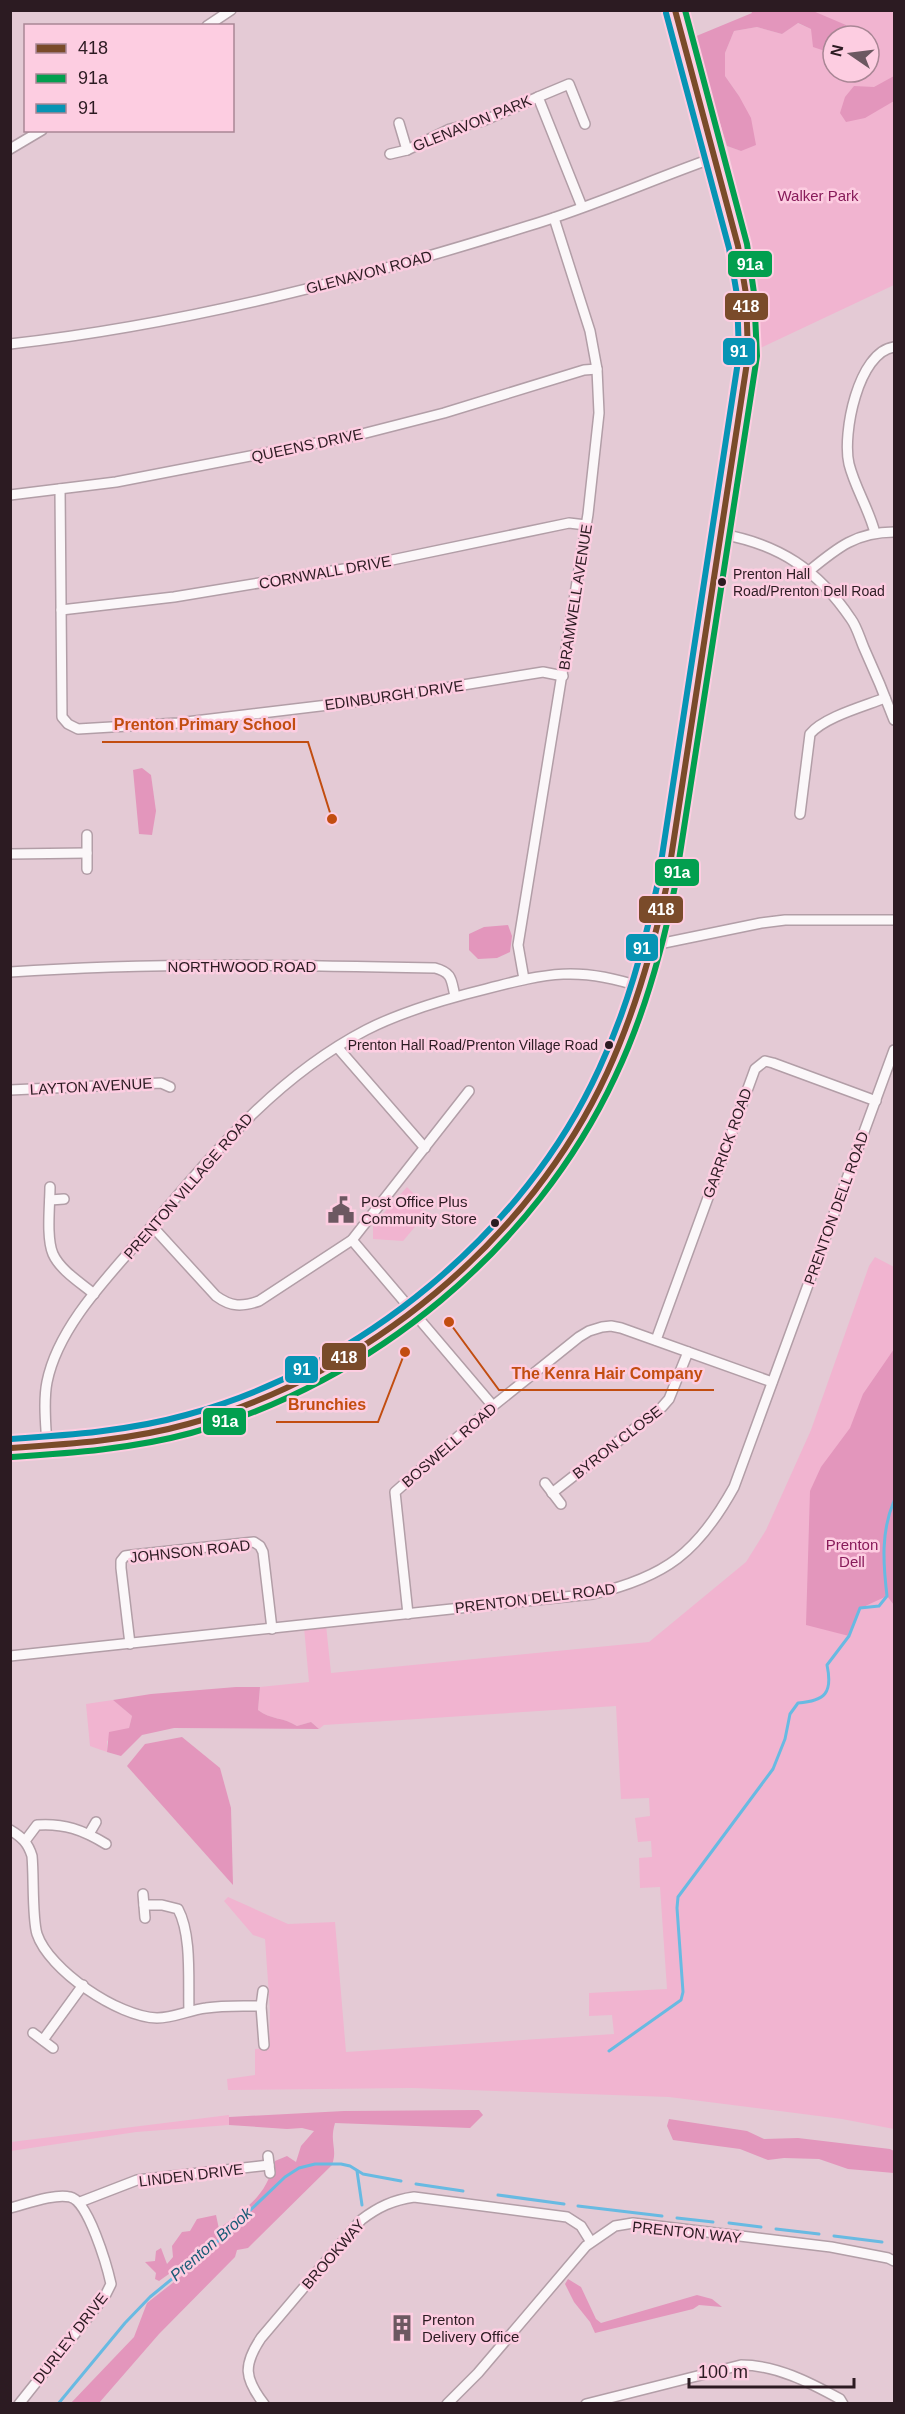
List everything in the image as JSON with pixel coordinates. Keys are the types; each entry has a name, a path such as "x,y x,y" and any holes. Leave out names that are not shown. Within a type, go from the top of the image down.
{"street":[{"path":"210,24 231,10"},
{"path":"10,1448 81,1444 180,1426 256,1402 296,1384 359,1350 450,1282 499,1234 560,1155 618,1050 642,987 661,915 748,347 747,297 730,212 675,10"},
{"name":"GLENAVON PARK","path":"390,154 407,150 450,129 483,121 569,84 585,124"},
{"name":"GLENAVON PARK","path":"538,97 582,207"},
{"name":"GLENAVON PARK","path":"399,123 407,150"},
{"path":"10,149 39,132"},
{"name":"GLENAVON ROAD","path":"10,344 173,319 329,284 554,218 716,157"},
{"name":"BRAMWELL AVENUE","path":"524,979 518,945 586,525 599,413 597,369 590,331 554,218"},
{"path":"875,533 849,464 847,448 859,382 869,364 894,346"},
{"name":"QUEENS DRIVE","path":"10,495 139,477 358,435 444,413 584,370 597,369"},
{"name":"EDINBURGH DRIVE","path":"60,489 62,717 68,724 78,729 178,723 370,700 543,672 563,676"},
{"name":"CORNWALL DRIVE","path":"61,610 174,597 368,566 570,523 586,525"},
{"path":"809,571 850,541 875,533 894,532"},
{"path":"721,534 764,544 783,553 809,571 852,620 894,720"},
{"path":"800,814 810,734 814,728 885,698"},
{"path":"87,835 87,869"},
{"path":"10,854 87,853"},
{"path":"654,945 769,922 894,920"},
{"name":"NORTHWOOD ROAD","path":"10,972 69,968 264,964 435,968 449,975 455,996"},
{"name":"PRENTON VILLAGE ROAD","path":"46,1446 47,1382 63,1338 94,1294 220,1145 256,1109 288,1082 366,1030 455,996 545,975 578,973 620,980 642,987"},
{"path":"338,1048 425,1148"},
{"name":"PRENTON DELL ROAD","path":"10,1656 593,1594 624,1587 654,1575 702,1537 719,1514 734,1487 894,1050"},
{"name":"GARRICK ROAD","path":"656,1340 755,1069 765,1061 773,1062 876,1101"},
{"name":"LAYTON AVENUE","path":"10,1090 161,1083 170,1087"},
{"path":"152,1226 216,1296 226,1303 245,1306 259,1301 352,1240 470,1091"},
{"path":"50,1187 53,1254 59,1264 94,1294"},
{"path":"50,1200 64,1199"},
{"path":"352,1240 493,1406"},
{"name":"BOSWELL ROAD","path":"408,1614 395,1492 493,1406 589,1331 611,1326 772,1382"},
{"name":"BYRON CLOSE","path":"552,1493 662,1407 669,1399 688,1352"},
{"path":"545,1483 561,1504"},
{"name":"JOHNSON ROAD","path":"130,1644 121,1568 121,1561 125,1556 254,1542 261,1546 263,1552 272,1629"},
{"path":"89,1834 96,1822"},
{"path":"25,1841 37,1825 56,1824 89,1834 106,1844"},
{"path":"10,1830 25,1841 32,1856 36,1932 42,1946 100,1998 140,2016 171,2017 207,2008 261,2006"},
{"path":"143,1894 145,1918"},
{"path":"144,1905 171,1906 178,1909 183,1918 189,2011"},
{"path":"43,2040 83,1985"},
{"path":"262,1991 264,2045"},
{"path":"33,2033 53,2048"},
{"name":"LINDEN DRIVE","path":"80,2202 137,2180 269,2165"},
{"path":"10,2208 62,2196 72,2197 80,2202"},
{"name":"BROOKWAY","path":"264,2403 250,2379 247,2367 249,2356 261,2338 361,2220 378,2208 398,2199 414,2197 567,2217 580,2226 591,2242"},
{"name":"DURLEY DRIVE","path":"19,2403 105,2296 111,2284 87,2214 80,2202"},
{"name":"PRENTON WAY","path":"447,2403 477,2373 568,2266 591,2242 615,2226 633,2223 831,2247 894,2261"},
{"path":"586,2403 741,2365 761,2365 811,2383 840,2399 843,2403"}],"green space":[{"name":"Walker Park","path":"813,10 894,11 894,285 752,352 760,343 757,275 727,146 741,151 739,96 725,76 725,53 734,31 757,27 782,34 797,23 811,29 821,43 821,84 881,84 881,24 843,24 812,12"},
{"path":"751,11 813,11 844,24 821,24 821,50 813,47 811,29 798,23 782,34 757,27 734,31 725,53 725,76 751,118 756,145 741,151 727,146 694,37 752,13"},
{"path":"894,76 894,101 865,118 846,122 840,113 845,97 854,86 874,87"},
{"path":"142,768 151,775 156,811 152,835 139,834 133,770"},
{"path":"508,925 512,936 510,952 497,958 478,959 469,950 469,934 484,927"},
{"path":"407,1187 418,1198 424,1216 403,1241 373,1239 373,1225"},
{"path":"875,1257 894,1267 894,2129 842,2119 669,2097 412,2088 228,2090 227,2079 255,2075 255,2049 269,2048 270,2010 265,1939 253,1935 224,1901 228,1897 288,1924 335,1922 346,2052 614,2034 612,2015 589,2016 589,1993 667,1989 660,1887 640,1888 639,1858 652,1857 651,1841 638,1842 635,1818 650,1816 649,1798 621,1799 616,1706 324,1725 319,1729 311,1722 297,1726 258,1710 260,1687 309,1682 304,1627 326,1625 331,1673 649,1642 746,1562 766,1530 811,1430 869,1266"},
{"name":"Prenton Dell","path":"894,1349 894,1605 887,1596 861,1608 849,1636 806,1625 810,1491 821,1467 850,1428 863,1394"},
{"path":"260,1687 258,1710 263,1713 297,1726 311,1722 319,1729 174,1728 142,1735 121,1756 107,1752 109,1732 129,1728 132,1716 113,1700 151,1694"},
{"path":"113,1700 132,1716 129,1728 107,1741 107,1752 90,1746 86,1704"},
{"path":"182,1737 220,1768 231,1808 233,1885 127,1766 145,1744"},
{"path":"479,2110 483,2115 470,2128 335,2123 332,2165 248,2248 237,2250 235,2257 159,2334 99,2403 70,2404 134,2337 147,2303 202,2260 202,2251 198,2246 193,2264 183,2264 159,2281 155,2279 156,2273 145,2262 155,2261 156,2251 161,2248 167,2264 173,2257 172,2246 182,2232 190,2231 197,2219 216,2215 219,2229 239,2214 261,2193 275,2161 287,2156 296,2162 301,2146 314,2131 302,2128 229,2125 229,2117 344,2111"},
{"path":"229,2115 229,2125 136,2132 11,2151 11,2142"},
{"path":"669,2119 747,2131 764,2139 798,2138 890,2149 894,2151 894,2173 848,2169 819,2159 768,2160 740,2149 673,2140 667,2126"},
{"path":"568,2279 581,2287 596,2319 601,2323 697,2295 712,2299 722,2307 699,2305 693,2309 595,2333 565,2284"}],"waterway":[{"path":"609,2051 681,2000 683,1992 678,1897 773,1769 785,1739 790,1714 798,1703 815,1700 825,1694 829,1682 827,1665 849,1636 860,1608 879,1606 887,1596 884,1547 887,1524 894,1501"},
{"name":"Prenton Brook","path":"58,2404 125,2323 150,2297 218,2241 285,2177 299,2168 315,2164 341,2164 350,2166 363,2174 401,2181"},
{"path":"357,2171 362,2205"},
{"name":"Prenton Brook","path":"416,2184 463,2191"},
{"name":"Prenton Brook","path":"498,2195 564,2204"},
{"name":"Prenton Brook","path":"578,2206 662,2216"},
{"name":"Prenton Brook","path":"677,2218 713,2222"},
{"name":"Prenton Brook","path":"729,2223 761,2227"},
{"name":"Prenton Brook","path":"776,2229 819,2234"},
{"name":"Prenton Brook","path":"834,2236 882,2242"}],"transit line":[{"name":"418","path":"10,1448 122,1438 188,1424 254,1402 318,1372 378,1336 435,1293 488,1245 534,1192 574,1134 607,1073 642,980 667,884 748,356 746,294 738,246 675,10"},
{"name":"91a","path":"11,1457 124,1447 191,1433 258,1410 322,1380 384,1343 441,1300 493,1252 540,1198 581,1139 615,1077 635,1031 651,983 675,886 757,356 754,293 747,244 685,10"},
{"name":"91","path":"10,1439 121,1429 186,1415 251,1393 313,1364 373,1328 430,1286 481,1238 527,1186 567,1129 599,1069 634,977 658,882 739,355 737,295 729,248 666,13"}],"place":[{"name":"Prenton Hall Road/Prenton Dell Road","path":"722,582"},
{"name":"Prenton Primary School","path":"332,819"},
{"name":"Prenton Hall Road/Prenton Village Road","path":"609,1045"},
{"name":"Post Office Plus Community Store","path":"341,1210"},
{"name":"The Kenra Hair Company","path":"449,1322"},
{"name":"Brunchies","path":"405,1352"},
{"name":"Prenton Delivery Office","path":"402,2328"}]}
